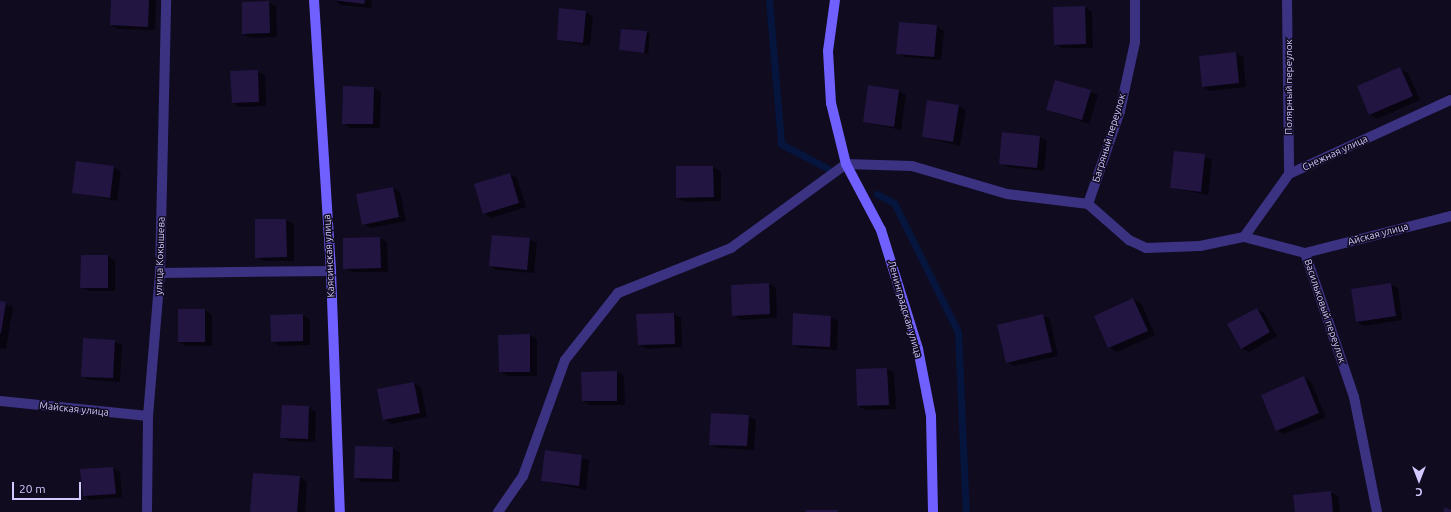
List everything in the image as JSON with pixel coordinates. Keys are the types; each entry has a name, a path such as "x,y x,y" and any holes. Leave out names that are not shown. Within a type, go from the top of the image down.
{"street":[{"name":"улица Кокышева","path":"147,512 148,416 160,273 166,0"},
{"name":"Каясинская улица","path":"314,0 331,271 340,512"},
{"name":"Ленинградская улица","path":"835,0 828,51 831,103 846,164 881,230 918,349 931,416 933,512"},
{"name":"Багряный переулок","path":"1088,204 1120,111 1135,42 1135,0"},
{"name":"Полярный переулок","path":"1287,0 1289,174"},
{"name":"Снежная улица","path":"1244,237 1289,174 1451,100"},
{"path":"498,512 523,476 565,360 618,293 731,248 846,164 912,166 1008,194 1088,204"},
{"name":"Васильковый переулок","path":"1088,204 1129,240 1146,248 1200,246 1244,237 1305,253 1354,397 1377,512"},
{"name":"Айская улица","path":"1305,253 1451,216"},
{"path":"160,273 331,271"},
{"name":"Майская улица","path":"0,401 148,416"}],"building":[{"path":"111,0 149,0 148,27 110,25"},
{"path":"333,0 365,0 364,4"},
{"path":"269,1 270,33 242,34 242,2"},
{"path":"1085,6 1086,44 1054,45 1053,7"},
{"path":"559,8 586,11 583,43 557,40"},
{"path":"899,22 937,25 934,57 896,54"},
{"path":"621,29 647,31 644,53 619,50"},
{"path":"1236,52 1239,83 1202,87 1199,56"},
{"path":"1400,67 1413,96 1369,115 1357,86"},
{"path":"258,70 259,102 232,103 230,71"},
{"path":"1055,80 1091,90 1082,120 1046,110"},
{"path":"868,85 899,90 894,127 863,122"},
{"path":"343,86 374,87 373,124 342,124"},
{"path":"927,100 959,105 953,142 922,137"},
{"path":"1002,132 1040,136 1037,168 999,164"},
{"path":"1174,151 1205,154 1201,192 1170,188"},
{"path":"76,161 114,166 110,198 72,193"},
{"path":"676,166 713,166 714,197 676,198"},
{"path":"510,173 519,203 483,214 474,184"},
{"path":"393,187 399,217 362,225 356,194"},
{"path":"255,219 286,219 287,257 255,258"},
{"path":"492,235 530,238 527,270 489,266"},
{"path":"380,237 381,268 343,269 343,238"},
{"path":"81,255 108,255 108,288 80,288"},
{"path":"769,283 770,314 732,316 731,285"},
{"path":"1391,283 1396,316 1356,322 1351,289"},
{"path":"1133,298 1148,331 1108,348 1094,316"},
{"path":"0,301 6,302 1,333 0,333"},
{"path":"1257,308 1270,332 1241,349 1227,324"},
{"path":"178,309 205,309 205,342 178,342"},
{"path":"674,313 675,344 638,345 636,314"},
{"path":"793,313 831,316 830,347 792,345"},
{"path":"303,314 303,341 271,342 270,315"},
{"path":"1043,314 1052,352 1006,363 997,325"},
{"path":"530,334 530,372 499,372 498,335"},
{"path":"83,338 115,340 113,378 81,377"},
{"path":"887,368 889,405 857,406 856,369"},
{"path":"617,371 617,401 582,401 581,372"},
{"path":"1304,376 1319,413 1276,431 1261,395"},
{"path":"414,382 420,413 383,420 377,389"},
{"path":"282,405 309,406 308,439 280,438"},
{"path":"711,413 749,415 747,446 709,445"},
{"path":"355,446 393,447 392,479 354,478"},
{"path":"545,450 582,455 579,486 541,481"},
{"path":"113,467 116,494 83,496 80,469"},
{"path":"253,473 300,476 297,512 250,512"},
{"path":"1331,491 1333,512 1295,512 1293,495"},
{"path":"1445,507 1451,510 1451,512 1443,512"},
{"path":"806,510 838,510 838,512 806,512"}],"waterway":[{"path":"769,0 781,144 827,168"},
{"path":"877,194 894,203 958,332 966,512"}]}
